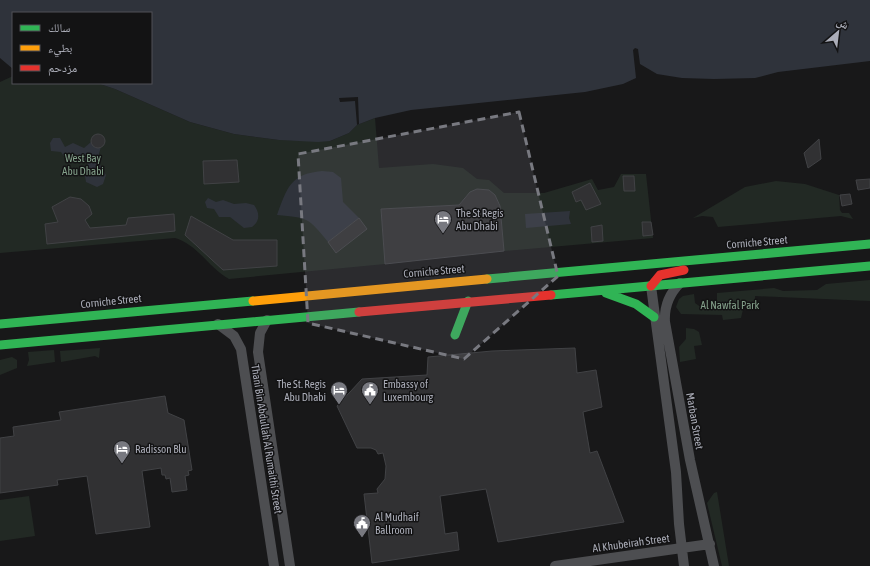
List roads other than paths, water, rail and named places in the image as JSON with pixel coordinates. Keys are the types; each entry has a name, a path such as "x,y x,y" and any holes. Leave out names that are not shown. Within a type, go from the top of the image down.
{"main road":[{"name":"Corniche Street","path":"1,323 870,244"},
{"path":"651,286 658,276 666,272 765,262 780,259 796,250"},
{"path":"0,345 468,301 600,291 870,266"},
{"path":"600,291 636,304 654,317"},
{"path":"455,335 468,301"}],"street":[{"name":"Marban Street","path":"680,283 673,291 667,302 665,322 690,460 714,566"},
{"path":"651,286 676,472 681,548 684,566"},
{"name":"Thani Bin Abdullah Al Rumaithi Street","path":"267,320 260,333 258,352 290,566"},
{"name":"Thani Bin Abdullah Al Rumaithi Street","path":"218,324 231,332 241,349 274,566"},
{"name":"Al Khubeirah Street","path":"555,566 710,544"}],"place":[{"name":"The St Regis Abu Dhabi","path":"443,234"},
{"name":"The St. Regis Abu Dhabi","path":"339,405"},
{"name":"Embassy of Luxembourg","path":"370,405"},
{"name":"Radisson Blu","path":"122,464"},
{"name":"Al Mudhaif Ballroom","path":"362,538"}],"park label":[{"name":"West Bay Abu Dhabi","path":"83,164"},
{"name":"Al Nawfal Park","path":"730,305"}]}
